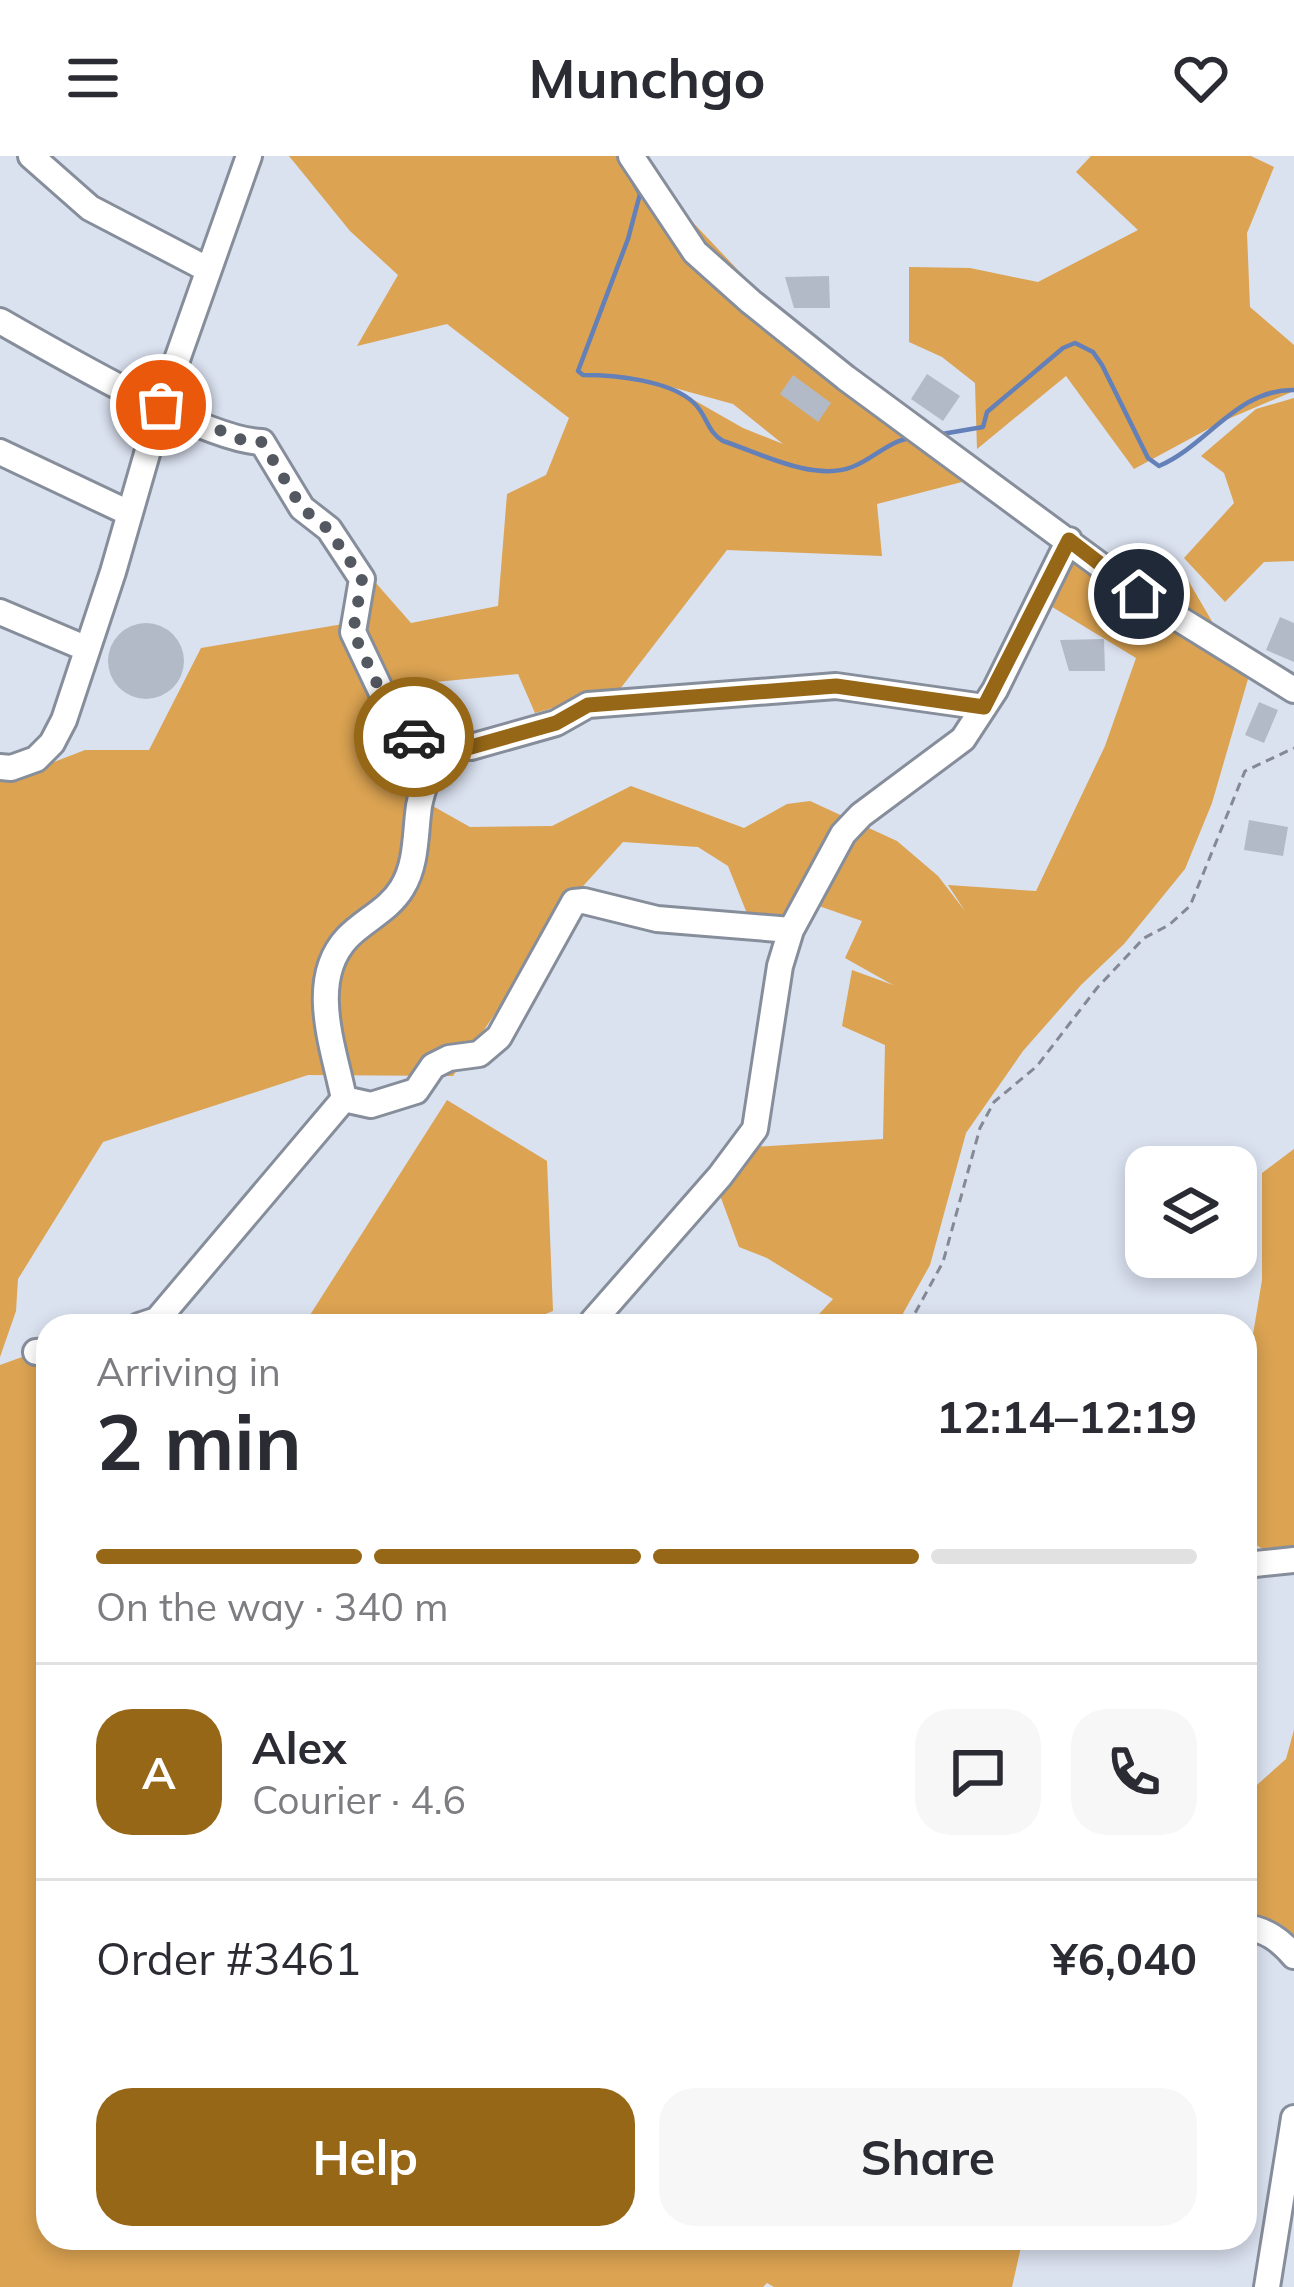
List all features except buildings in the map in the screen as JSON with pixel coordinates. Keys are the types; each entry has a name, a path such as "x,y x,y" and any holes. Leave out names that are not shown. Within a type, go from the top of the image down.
{"street":[{"path":"32,156 90,208 207,269"},
{"path":"0,767 36,759 52,743 64,720 161,405 249,156"},
{"path":"631,156 695,252 751,302 846,378 1191,629 1294,690"},
{"path":"0,321 161,405 247,442 262,442 302,508 328,529 362,579 353,632 397,733 471,747 556,723 588,705 836,686 984,707"},
{"path":"0,452 129,512"},
{"path":"599,1314 755,1129 791,930 843,834 861,815 963,739 1069,540"},
{"path":"0,612 85,648"},
{"path":"162,1314 344,1099 325,980 332,957 350,935 391,904 402,889 412,868 420,801 439,744"},
{"path":"344,1099 370,1105 416,1091 433,1066 449,1058 478,1054 489,1046 500,1036 574,902 657,919 791,930"},
{"path":"1257,1564 1294,1560"},
{"path":"1257,1930 1282,1942 1294,1956"},
{"path":"1267,2287 1294,2118"}],"path":[{"path":"915,1314 944,1262 980,1128 994,1102 1037,1066 1097,988 1144,938 1169,926 1190,906 1245,771 1294,748"}],"shaded area":[{"path":"289,156 630,156 859,398 962,482 877,504 882,556 727,550 620,689 535,713 518,674 374,688 426,749 422,800 470,827 552,826 631,786 744,828 787,804 810,801 897,841 938,876 965,911 948,885 1036,891 1105,746 1136,658 1049,605 1071,555 1248,679 1212,803 1185,869 1124,944 1023,1051 966,1133 930,1265 903,1314 819,1314 833,1299 767,1258 739,1247 717,1187 753,1147 883,1139 885,1045 842,1026 852,970 893,985 845,958 862,921 816,905 794,950 752,926 728,866 698,847 623,842 575,895 453,1076 308,1075 103,1142 18,1279 16,1311 0,1357 0,775 23,774 85,750 149,750 201,648 367,620 368,574 411,623 498,606 507,494 546,475 569,418 447,324 357,346 398,275 350,231","holes":["671,387 733,404 783,444 743,428"]},
{"path":"1091,156 1251,156 1274,167 1247,233 1250,307 1294,345 1294,391 1221,422 1134,469 1066,376 977,449 975,383 942,357 909,342 909,267 970,268 1038,282 1138,230 1076,172"},
{"path":"1294,398 1294,561 1264,562 1225,602 1184,558 1234,503 1224,473 1201,456 1256,409"},
{"path":"1111,559 1178,563 1217,630"},
{"path":"447,1100 547,1161 553,1311 311,1314"},
{"path":"1294,1149 1294,1552 1274,1556 1257,1545 1256,1314 1262,1280 1262,1173"},
{"path":"36,1352 36,2250 1020,2250 1012,2287 774,2287 767,2283 763,2287 0,2287 0,1365"},
{"path":"1294,1730 1294,1946 1281,1924 1257,1921 1257,1785 1286,1759"}],"waterway":[{"path":"627,171 640,194 578,371 671,389 694,403 723,441 804,469 852,467 912,438"},
{"path":"942,434 983,427 987,412 1075,343 1093,352 1102,365 1148,458 1159,466 1239,408 1274,392 1294,390"}],"way so far":[{"path":"161,405 247,442 262,442 302,508 328,529 362,579 353,632 381,692 391,727 414,737"}],"route":[{"path":"414,737 471,747 556,723 588,705 836,686 984,707 1069,540 1139,594"}]}
